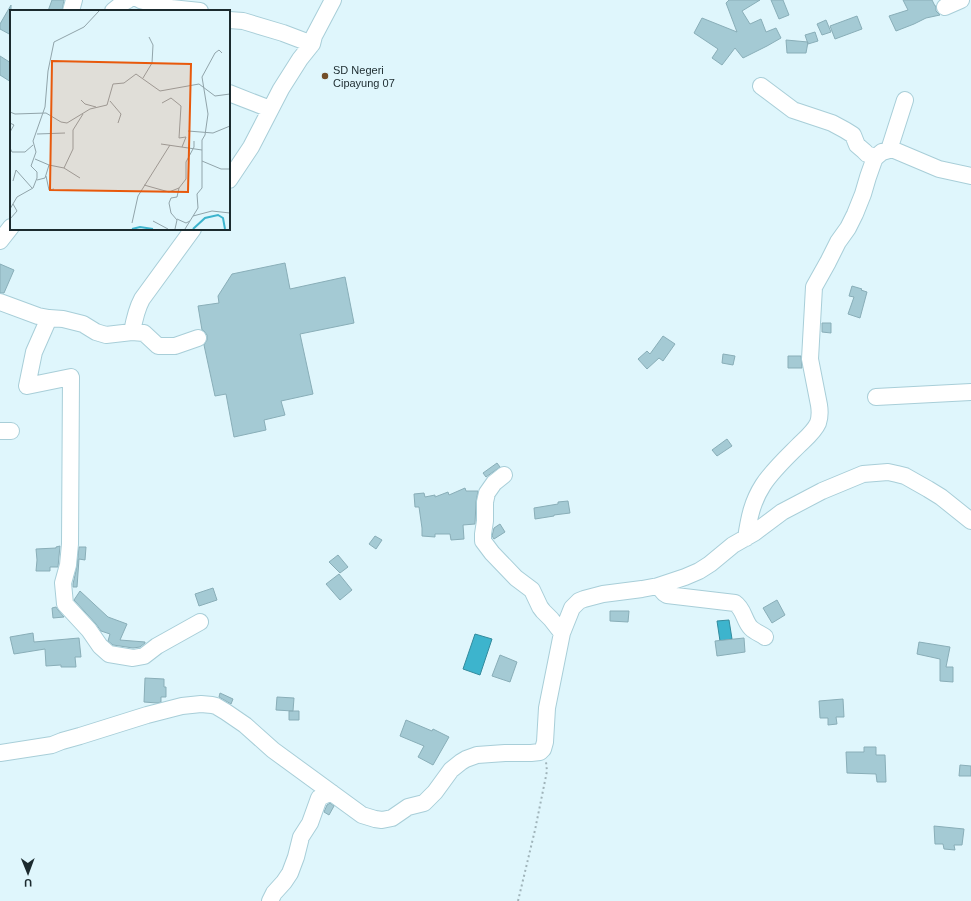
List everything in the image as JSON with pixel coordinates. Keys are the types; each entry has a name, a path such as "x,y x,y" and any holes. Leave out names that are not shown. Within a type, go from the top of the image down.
{"street":[{"path":"71,10 74,0"},
{"path":"114,10 128,0"},
{"path":"140,0 171,8 190,10"},
{"path":"230,178 251,147 282,89 312,44 314,36 333,0"},
{"path":"945,7 960,0"},
{"path":"230,20 243,21 283,33 312,44"},
{"path":"761,86 793,110 832,123 853,135 857,145 867,154 883,153 894,150 939,169 971,176"},
{"path":"230,93 270,109"},
{"path":"746,538 751,511 764,484 813,431 817,424 820,412 810,358 814,287 838,242 856,214 868,177 883,153 906,100"},
{"path":"0,241 10,228"},
{"path":"132,332 138,305 191,230"},
{"path":"0,302 23,311 49,318 62,319 83,324 96,332 106,335 132,332 144,333 158,346 175,346 198,338"},
{"path":"49,318 34,352 27,386 71,377 70,544 68,565 63,583 65,604 89,630 100,646 109,654 133,658 144,656 157,646 200,622"},
{"path":"876,398 971,392"},
{"path":"0,753 52,745 147,714 182,706 201,704 212,705 226,712 245,725 273,750 362,815 382,820 392,818 408,807 424,803 435,792 451,770 466,759 477,755 494,753 540,752 545,742 547,708 562,633 572,608 579,601 604,594 658,586 699,571 733,545 746,538 782,512 822,491 863,474 888,472 909,478 941,497 971,521"},
{"path":"504,475 494,483 487,493 483,534 484,541 492,553 516,578 532,590 543,611 562,633"},
{"path":"658,586 668,595 735,603 741,610 750,627 765,637"},
{"path":"270,901 274,893 290,873 301,837 310,823 319,798 331,792"}],"path":[{"path":"518,901 547,771 546,756 540,752"}],"water":[{"path":"729,620 732,639 720,641 717,621"},
{"path":"475,634 492,639 480,675 463,669"}],"building":[{"path":"52,0 64,0 62,10 48,10"},
{"path":"729,0 760,0 742,11 750,24 761,19 766,32 776,28 781,38 743,58 735,48 722,65 712,58 718,49 694,33 702,18 737,32 726,3"},
{"path":"771,0 783,0 789,15 779,19"},
{"path":"903,0 932,0 936,6 936,11 940,15 926,18 896,31 889,16 908,10"},
{"path":"11,5 10,34 0,29 0,24"},
{"path":"857,16 862,29 835,39 830,26"},
{"path":"826,20 831,32 822,35 817,24"},
{"path":"815,32 818,41 808,44 805,35"},
{"path":"786,40 808,42 806,53 787,53"},
{"path":"0,56 10,62 10,81 0,75"},
{"path":"285,263 290,289 345,277 354,323 300,334 313,394 281,401 285,415 264,420 266,430 234,437 226,394 215,396 204,345 207,340 207,335 202,330 198,306 219,303 218,296 232,274"},
{"path":"0,264 14,270 4,293 0,293"},
{"path":"852,286 867,292 860,318 848,314 854,297 849,296"},
{"path":"822,323 831,323 831,333 822,332"},
{"path":"663,336 675,344 663,361 659,358 647,369 638,359 647,351 650,354"},
{"path":"723,354 735,356 733,365 722,363"},
{"path":"788,356 801,356 802,368 788,368"},
{"path":"727,439 732,446 717,456 712,450"},
{"path":"497,463 500,467 486,477 483,473"},
{"path":"465,488 466,491 478,491 475,524 463,525 464,539 451,540 450,534 435,534 435,537 422,536 419,507 415,507 414,494 424,493 425,497 435,495 435,497 448,492 449,495"},
{"path":"568,501 570,513 535,519 534,508"},
{"path":"500,524 505,532 494,539 492,536 494,528"},
{"path":"375,536 382,540 376,549 369,544"},
{"path":"60,546 58,567 50,567 50,571 36,571 36,549 56,548"},
{"path":"79,547 86,547 85,560 79,559 77,587 73,587 77,566"},
{"path":"338,555 348,567 340,573 329,562"},
{"path":"339,574 352,590 340,600 326,584"},
{"path":"213,588 217,600 199,606 195,594"},
{"path":"80,591 108,617 127,624 120,640 145,643 140,647 133,648 113,645 108,641 110,634 101,631 74,600"},
{"path":"777,600 785,615 772,623 763,608"},
{"path":"56,607 64,617 53,618 52,608"},
{"path":"610,611 629,611 628,622 610,621"},
{"path":"33,633 34,642 79,638 81,657 75,657 76,667 61,667 61,665 46,666 45,649 14,654 10,637"},
{"path":"744,638 745,652 717,656 715,641"},
{"path":"919,642 950,647 946,667 953,667 953,682 940,681 940,659 917,654"},
{"path":"500,655 517,662 510,682 492,676"},
{"path":"145,678 164,679 166,697 161,697 161,702 144,702"},
{"path":"220,693 233,699 231,704 219,697"},
{"path":"277,697 294,698 293,711 276,710"},
{"path":"843,699 844,717 836,717 837,724 828,725 828,718 820,718 819,701"},
{"path":"289,711 299,711 299,720 289,720"},
{"path":"406,720 432,731 433,729 449,737 433,765 418,757 424,746 400,736"},
{"path":"864,747 876,747 876,755 885,755 886,782 877,782 876,774 847,773 846,752 864,752"},
{"path":"960,765 971,766 971,776 959,776"},
{"path":"330,803 334,806 329,815 324,812 327,805"},
{"path":"934,826 964,829 962,845 954,845 955,850 944,849 943,844 935,844"}],"place":[{"name":"SD Negeri Cipayung 07","path":"325,76"}]}
